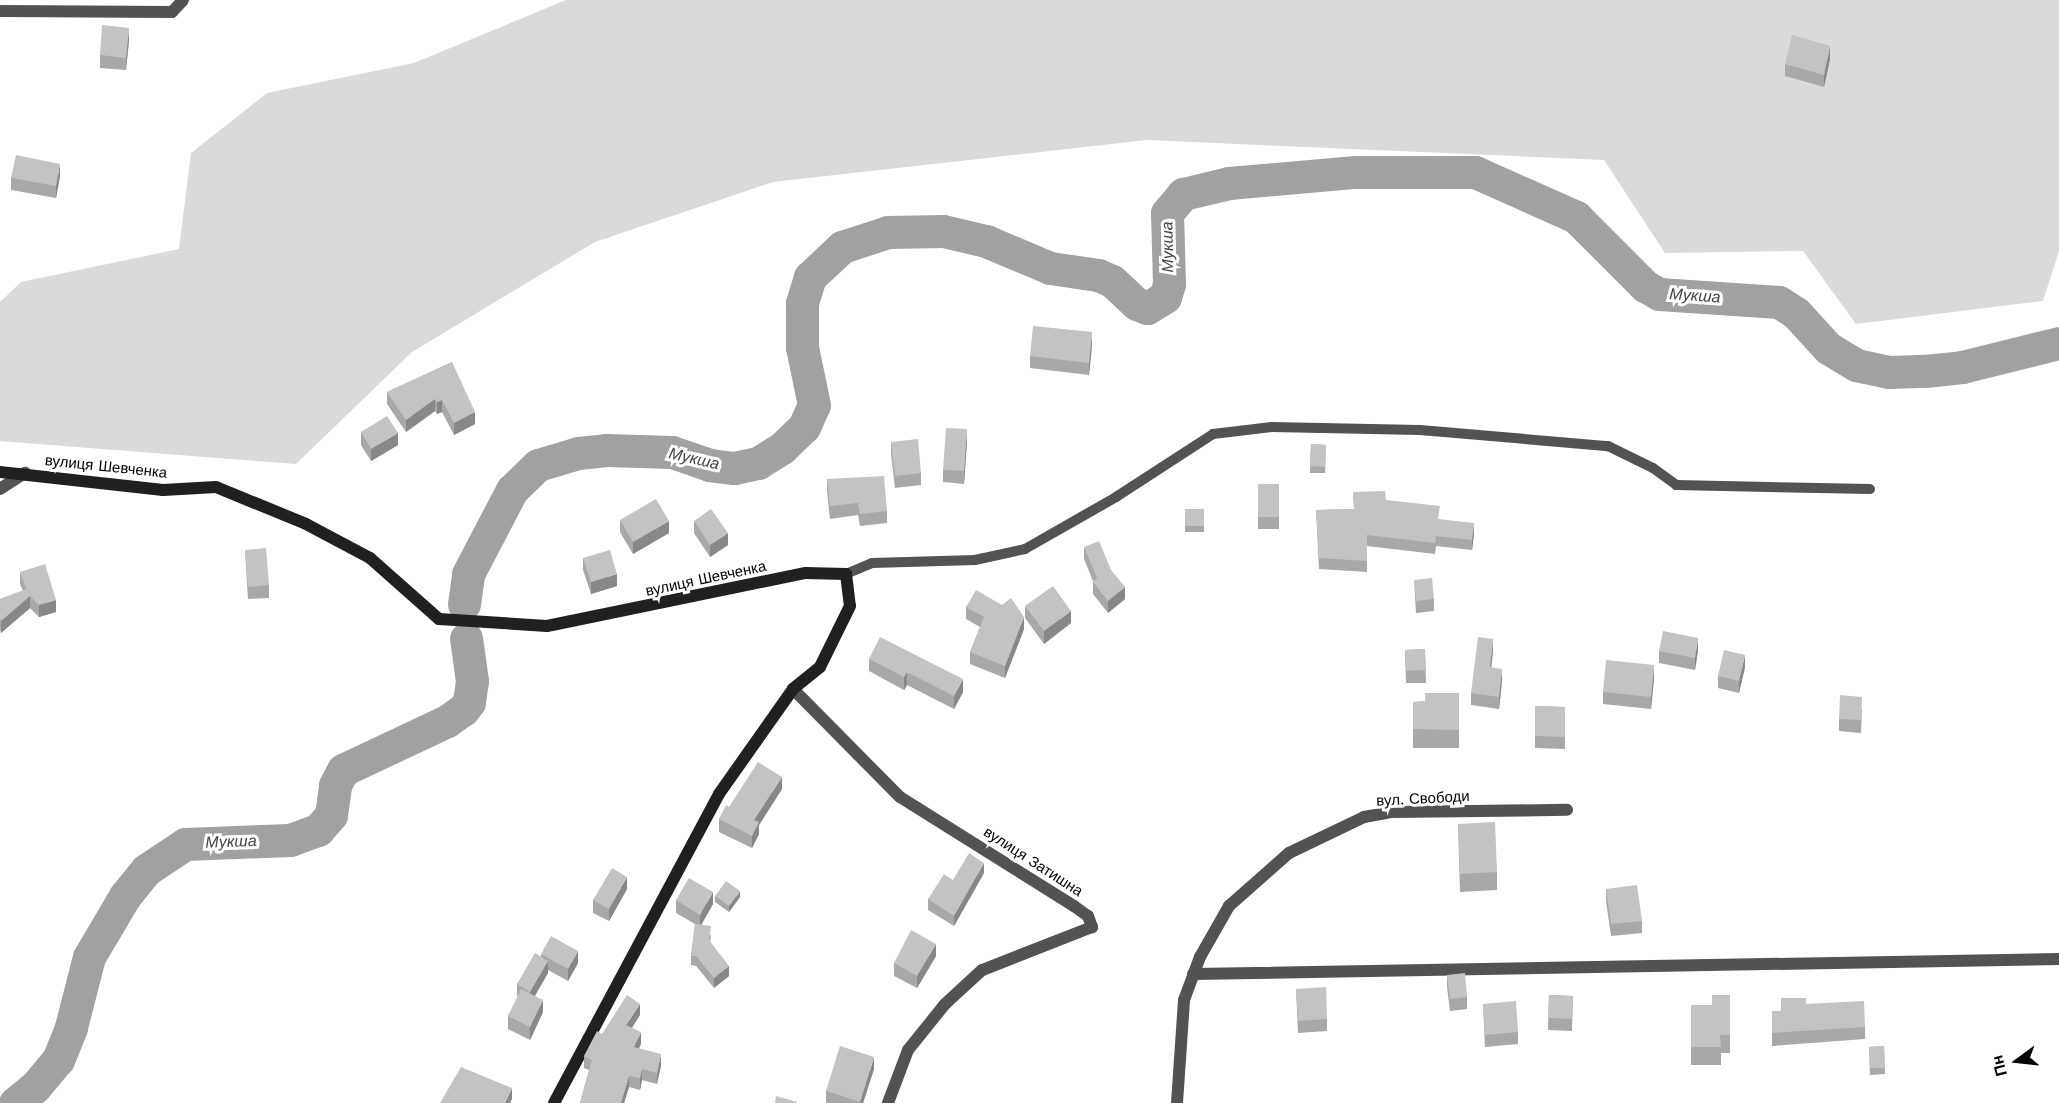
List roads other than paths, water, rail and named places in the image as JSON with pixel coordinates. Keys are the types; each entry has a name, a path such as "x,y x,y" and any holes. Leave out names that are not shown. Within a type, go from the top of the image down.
{"street":[{"path":"0,11 172,12 183,0"},
{"name":"вулиця Шевченка","path":"0,472 163,490 216,487 306,524 370,558 439,619 547,626 806,573 846,574"},
{"path":"0,489 25,473"},
{"path":"554,1103 719,794 793,689 820,667 850,606 846,574"},
{"name":"вулиця Затишна","path":"793,689 900,797 1074,906 1088,916 1092,927 982,970 945,1004 908,1050 888,1103"},
{"name":"вул. Свободи","path":"1177,1103 1184,999 1193,974 1229,906 1289,853 1364,817 1393,812 1567,810"},
{"path":"1193,974 2059,959"}],"lane":[{"path":"846,574 872,562 975,560 1025,549 1116,497 1214,434 1272,427 1420,430 1608,446 1653,468 1676,486 1870,489"}],"waterway":[{"name":"Мукша","path":"464,604 468,574 512,490 538,465 578,453 606,450 672,452 709,465 734,468 758,463 782,448 804,427 814,405 802,347 802,303 810,277 842,247 888,232 943,231 986,241 1050,268 1098,275 1112,281 1137,304 1147,308 1165,297 1169,284 1167,213 1183,194 1229,183 1356,172 1475,172 1576,217 1645,286 1659,294 1779,302 1796,313 1828,348 1856,365 1889,372 1962,367 2059,343"},
{"name":"Мукша","path":"15,1103 35,1087 58,1060 71,1027 89,957 125,896 146,870 185,844 290,840 318,830 331,815 335,785 343,770 447,721 463,710 469,702 472,681 466,638"}]}
